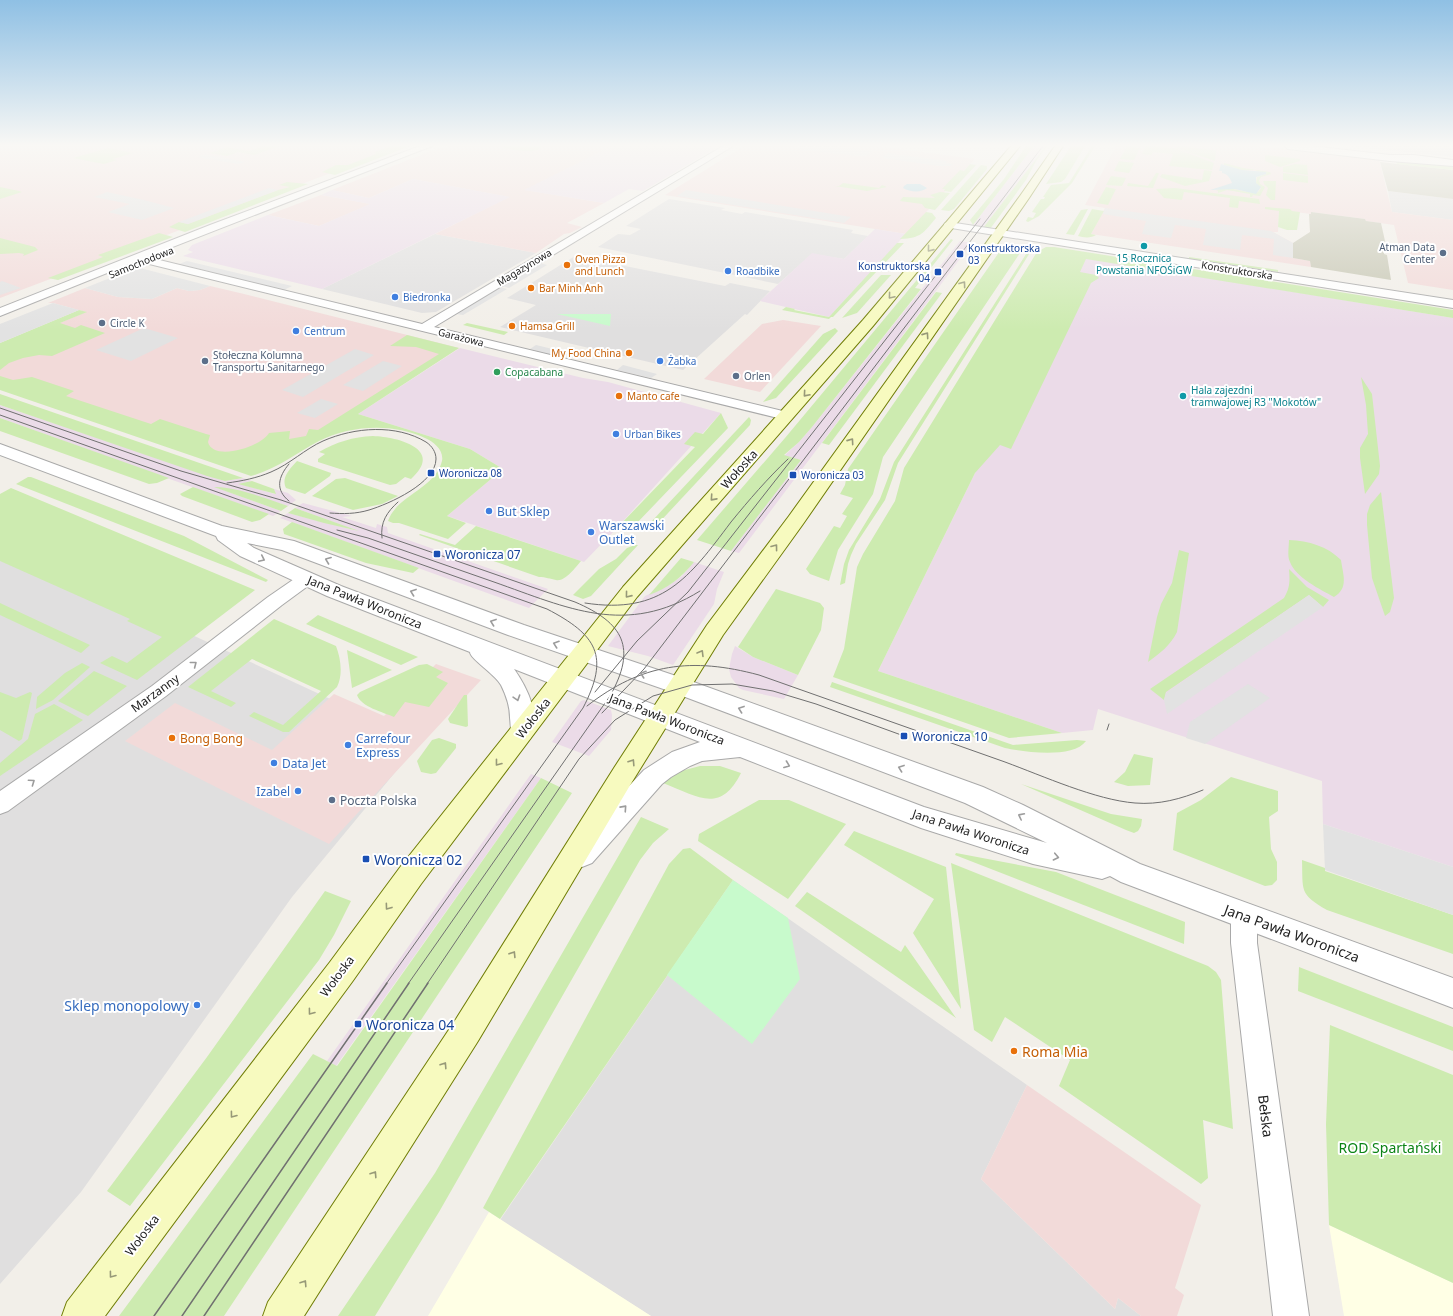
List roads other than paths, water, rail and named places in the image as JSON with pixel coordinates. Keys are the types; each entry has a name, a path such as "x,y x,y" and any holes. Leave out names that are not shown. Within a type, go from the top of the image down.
{"main road":[{"name":"Wołoska","path":"81,1316 341,972 411,875 630,592 868,323 964,207"},
{"path":"282,1316 467,1030 719,624 796,520 1017,207"}],"street":[{"name":"Samochodowa","path":"0,312 272,207"},
{"name":"Magazynowa","path":"423,328 626,207"},
{"name":"Konstruktorska","path":"949,225 1453,304"},
{"name":"Samochodowa","path":"0,318 141,259"},
{"name":"Garażowa","path":"141,259 786,416"},
{"name":"Jana Pawła Woronicza","path":"0,448 217,530 287,544 501,625 680,686 987,801 1014,813 1131,873 1453,993"},
{"name":"Jana Pawła Woronicza","path":"217,530 247,552 334,591 946,826 1033,852 1131,873"},
{"name":"Marzanny","path":"0,804 159,691 275,601 306,579"},
{"path":"459,638 493,662 503,671 515,691 522,716 522,732"},
{"path":"560,879 653,776 663,768 674,761 705,750 734,748 751,751"},
{"name":"Bełska","path":"1244,915 1244,950 1291,1316"}],"tram line":[{"path":"636,677 644,669 996,207"},
{"path":"676,603 688,592 980,219"},
{"path":"0,408 181,471 281,500 382,535"},
{"path":"0,415 547,609 578,628 587,638 594,649 597,661 596,674 583,708 386,984"},
{"path":"227,483 266,474 285,465 323,441 335,436 362,430 389,430 402,432 426,442 433,449 436,459 434,468 420,484 399,498 369,510 340,514 330,513"},
{"path":"585,603 612,605 634,603 654,597 671,588 687,575 701,560 751,498 788,459"},
{"path":"289,464 280,479 280,488 289,501"},
{"path":"382,535 383,522 398,502"},
{"path":"337,530 368,538 547,601 598,614"},
{"path":"382,535 575,602 598,614"},
{"path":"676,603 700,591"},
{"path":"598,614 622,615 647,613 676,603"},
{"path":"624,657 637,641 676,603"},
{"path":"598,614 615,628 621,639 624,651 624,657"},
{"path":"595,692 624,657"},
{"path":"614,688 623,664 624,657"},
{"path":"636,677 668,668 690,666 712,666 735,669 759,675 1005,762 1070,787 1104,797 1135,803 1153,803 1178,799 1203,790"},
{"path":"602,713 636,677"},
{"path":"614,688 636,677"},
{"path":"427,984 579,759 615,720 653,696 692,685 732,684 773,691 816,704 904,736"},
{"path":"408,984 610,696 614,688"},
{"path":"587,706 614,688"},
{"path":"1107,730 1109,724"},
{"path":"154,1316 387,983"},
{"path":"182,1316 409,983"},
{"path":"204,1316 428,983"}],"place":[{"name":"15 Rocznica Powstania NFOŚiGW","path":"1144,246"},
{"name":"Atman Data Center","path":"1443,253"},
{"name":"Konstruktorska 03","path":"960,254"},
{"name":"Oven Pizza and Lunch","path":"567,265"},
{"name":"Roadbike","path":"728,271"},
{"name":"Konstruktorska 04","path":"938,272"},
{"name":"Bar Minh Anh","path":"531,288"},
{"name":"Biedronka","path":"395,297"},
{"name":"Circle K","path":"102,323"},
{"name":"Hamsa Grill","path":"512,326"},
{"name":"Centrum","path":"296,331"},
{"name":"My Food China","path":"629,353"},
{"name":"Stołeczna Kolumna Transportu Sanitarnego","path":"205,361"},
{"name":"Żabka","path":"660,361"},
{"name":"Copacabana","path":"497,372"},
{"name":"Orlen","path":"736,376"},
{"name":"Manto cafe","path":"619,396"},
{"name":"Hala zajezdni tramwajowej R3 \"Mokotów\"","path":"1183,396"},
{"name":"Urban Bikes","path":"616,434"},
{"name":"Woronicza 08","path":"431,473"},
{"name":"Woronicza 03","path":"793,475"},
{"name":"But Sklep","path":"489,511"},
{"name":"Warszawski Outlet","path":"591,532"},
{"name":"Woronicza 07","path":"437,554"},
{"name":"Woronicza 10","path":"904,736"},
{"name":"Bong Bong","path":"172,738"},
{"name":"Carrefour Express","path":"348,745"},
{"name":"Data Jet","path":"274,763"},
{"name":"Izabel","path":"298,791"},
{"name":"Poczta Polska","path":"332,800"},
{"name":"Woronicza 02","path":"366,859"},
{"name":"Sklep monopolowy","path":"197,1005"},
{"name":"Woronicza 04","path":"358,1024"},
{"name":"Roma Mia","path":"1014,1051"}],"park label":[{"name":"ROD Spartański","path":"1390,1147"}]}
